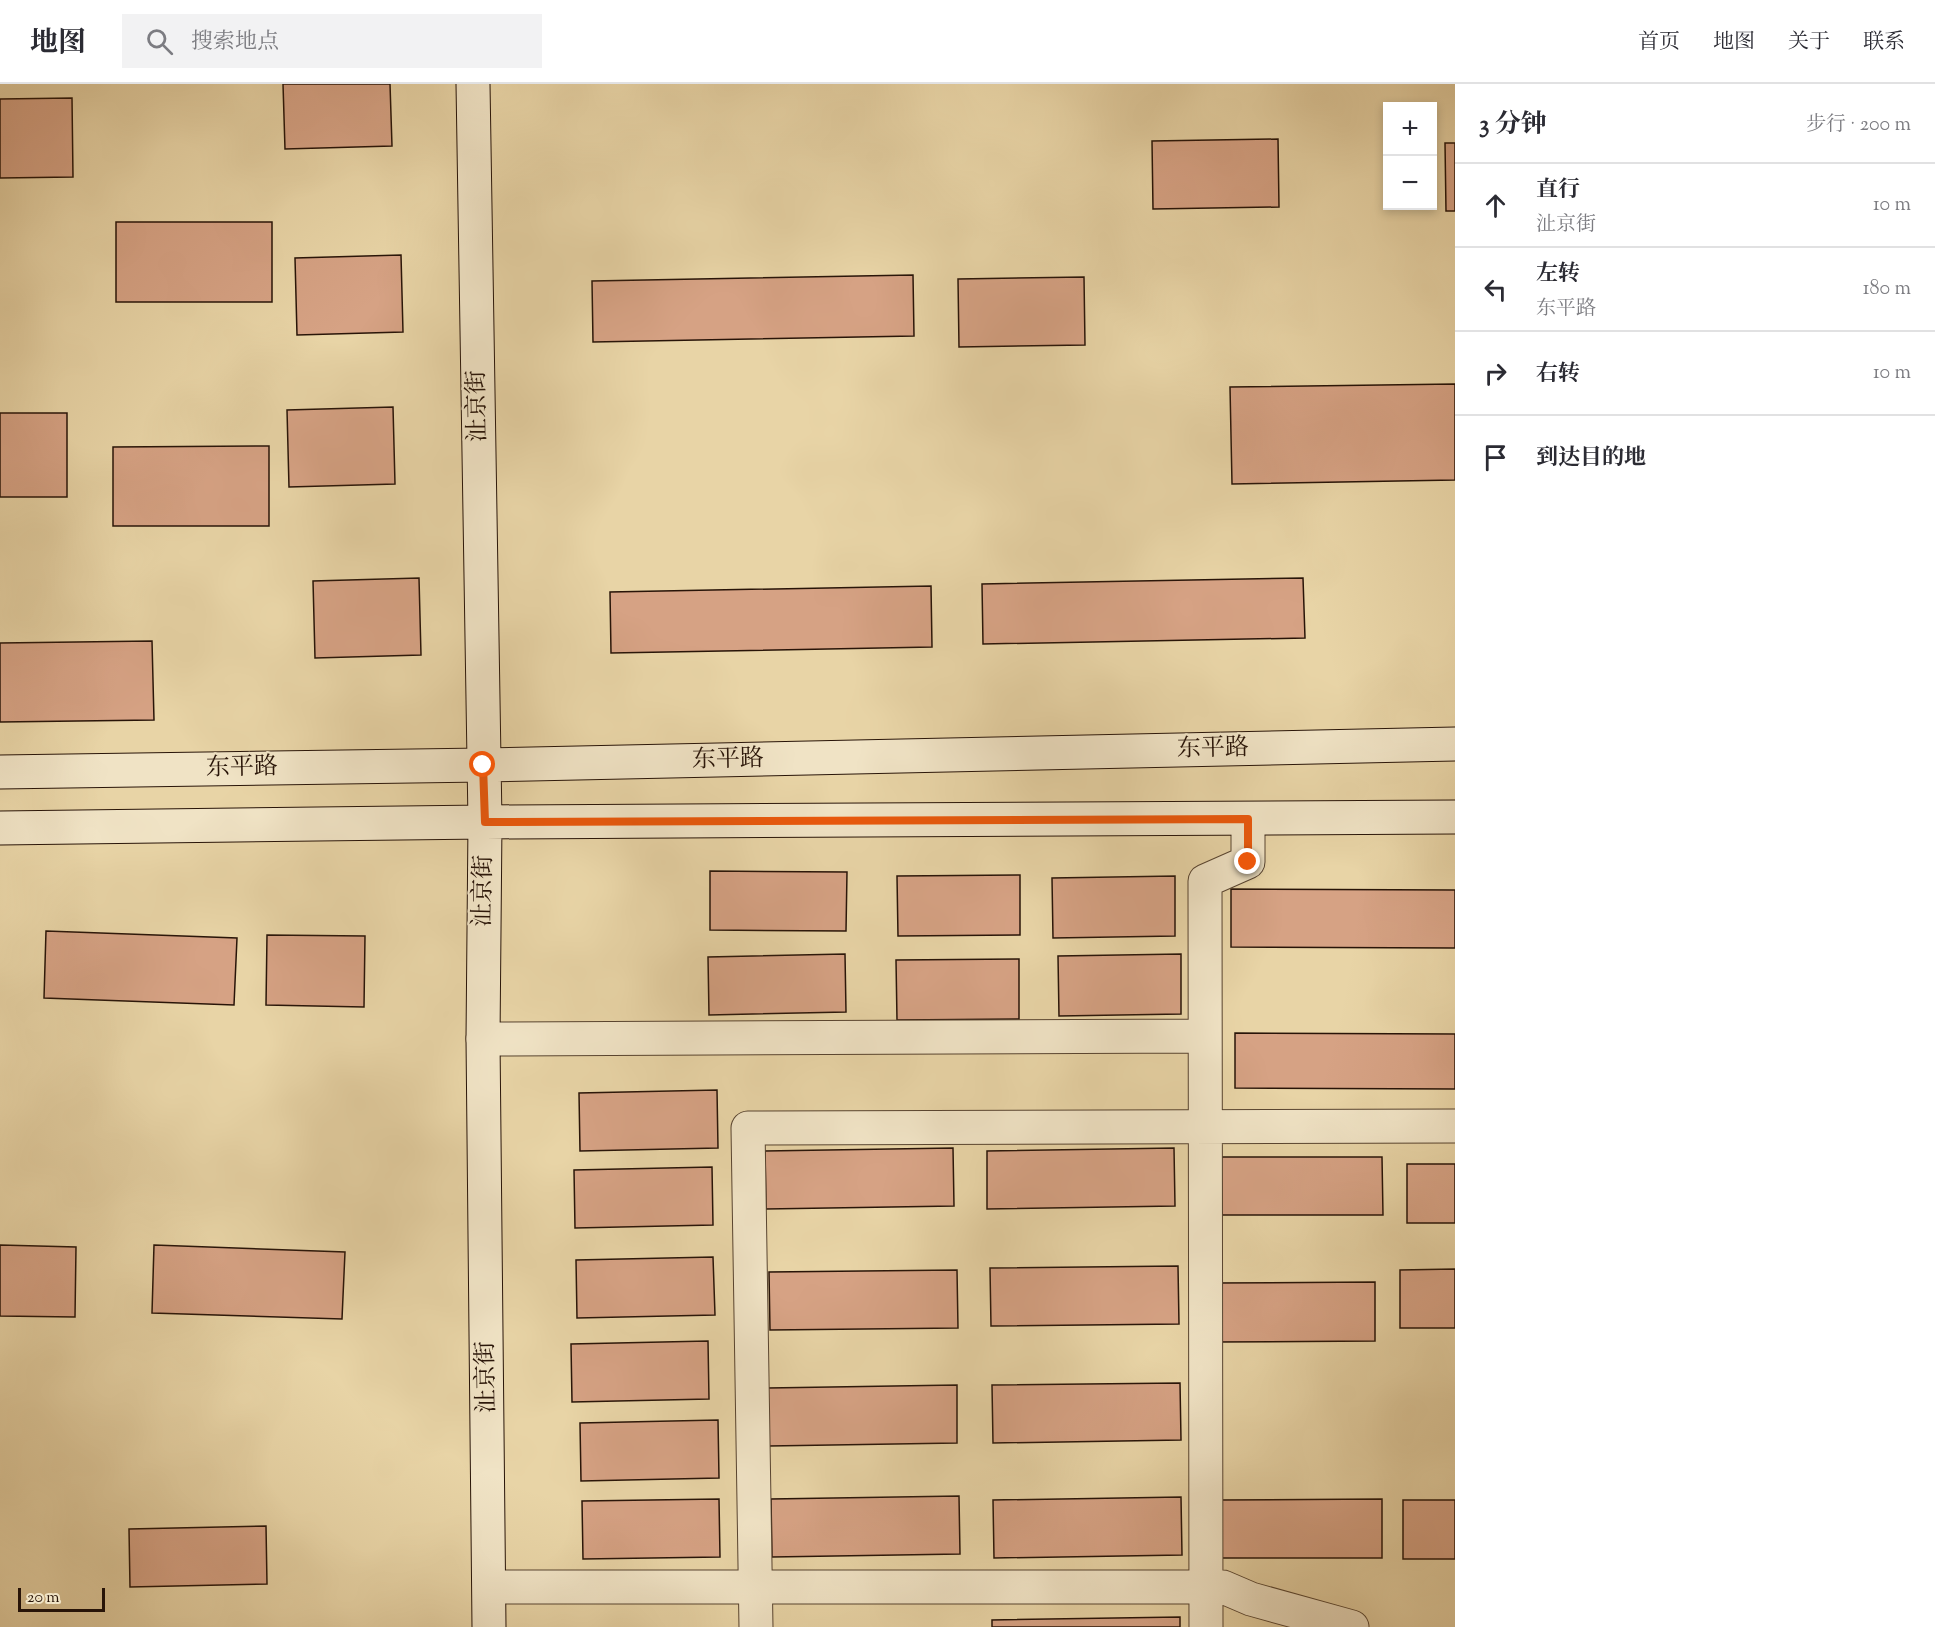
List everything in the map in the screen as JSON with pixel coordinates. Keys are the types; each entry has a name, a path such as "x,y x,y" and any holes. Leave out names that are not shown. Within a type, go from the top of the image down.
{"street":[{"name":"沚京街","path":"473,84 485,822 483,1039 489,1627"},
{"name":"东平路","path":"0,772 483,765 1455,744"},
{"path":"0,828 485,822 1455,817"},
{"path":"1206,1627 1205,881 1248,862 1248,819"},
{"path":"483,1039 1205,1036"},
{"path":"756,1627 748,1128 1455,1126"},
{"path":"490,1587 756,1589 1223,1587 1251,1599 1352,1627"}],"building":[{"path":"283,84 390,84 392,146 285,149"},
{"path":"72,98 73,177 0,178 0,99"},
{"path":"1278,139 1279,207 1153,209 1152,141"},
{"path":"1445,143 1455,143 1455,211 1446,211"},
{"path":"116,222 272,222 272,302 116,302"},
{"path":"401,255 403,332 297,335 295,258"},
{"path":"913,275 914,336 593,342 592,281"},
{"path":"1084,277 1085,345 959,347 958,279"},
{"path":"1455,384 1455,480 1232,484 1230,387"},
{"path":"393,407 395,484 289,487 287,410"},
{"path":"0,413 67,413 67,497 0,497"},
{"path":"269,446 269,526 113,526 113,447"},
{"path":"419,578 421,655 315,658 313,581"},
{"path":"1303,578 1305,638 983,644 982,584"},
{"path":"931,586 932,647 611,653 610,592"},
{"path":"152,641 154,720 0,722 0,643"},
{"path":"710,871 847,872 846,931 710,930"},
{"path":"1020,875 1020,935 898,936 897,876"},
{"path":"1175,876 1175,936 1053,938 1052,878"},
{"path":"1231,889 1455,890 1455,948 1231,947"},
{"path":"46,931 237,938 234,1005 44,998"},
{"path":"267,935 365,936 364,1007 266,1005"},
{"path":"845,954 846,1012 709,1015 708,957"},
{"path":"1181,954 1181,1014 1059,1016 1058,956"},
{"path":"1019,959 1019,1019 897,1020 896,960"},
{"path":"1235,1033 1455,1034 1455,1089 1235,1088"},
{"path":"717,1090 718,1148 580,1151 579,1093"},
{"path":"953,1148 954,1206 766,1209 765,1151"},
{"path":"1174,1148 1175,1206 987,1209 987,1151"},
{"path":"1221,1157 1382,1157 1383,1215 1222,1215"},
{"path":"1407,1164 1455,1164 1455,1223 1407,1223"},
{"path":"712,1167 713,1225 575,1228 574,1170"},
{"path":"0,1245 76,1247 75,1317 0,1316"},
{"path":"154,1245 345,1252 342,1319 152,1313"},
{"path":"713,1257 715,1315 577,1318 576,1260"},
{"path":"1178,1266 1179,1324 991,1326 990,1268"},
{"path":"1455,1269 1455,1328 1400,1328 1400,1270"},
{"path":"957,1270 958,1328 770,1330 769,1272"},
{"path":"1375,1282 1375,1341 1214,1342 1214,1283"},
{"path":"708,1341 709,1399 572,1402 571,1344"},
{"path":"1180,1383 1181,1440 993,1443 992,1385"},
{"path":"957,1385 957,1443 769,1446 768,1388"},
{"path":"718,1420 719,1478 581,1481 580,1423"},
{"path":"959,1496 960,1554 772,1557 771,1499"},
{"path":"1181,1497 1182,1555 994,1558 993,1500"},
{"path":"719,1499 720,1557 583,1559 582,1501"},
{"path":"1382,1499 1382,1558 1221,1558 1221,1500"},
{"path":"1403,1500 1455,1500 1455,1559 1403,1559"},
{"path":"266,1526 267,1584 130,1587 129,1529"},
{"path":"1180,1617 1180,1627 992,1627 992,1620"}],"route":[{"path":"483,765 485,822 1248,819 1248,862"}]}
